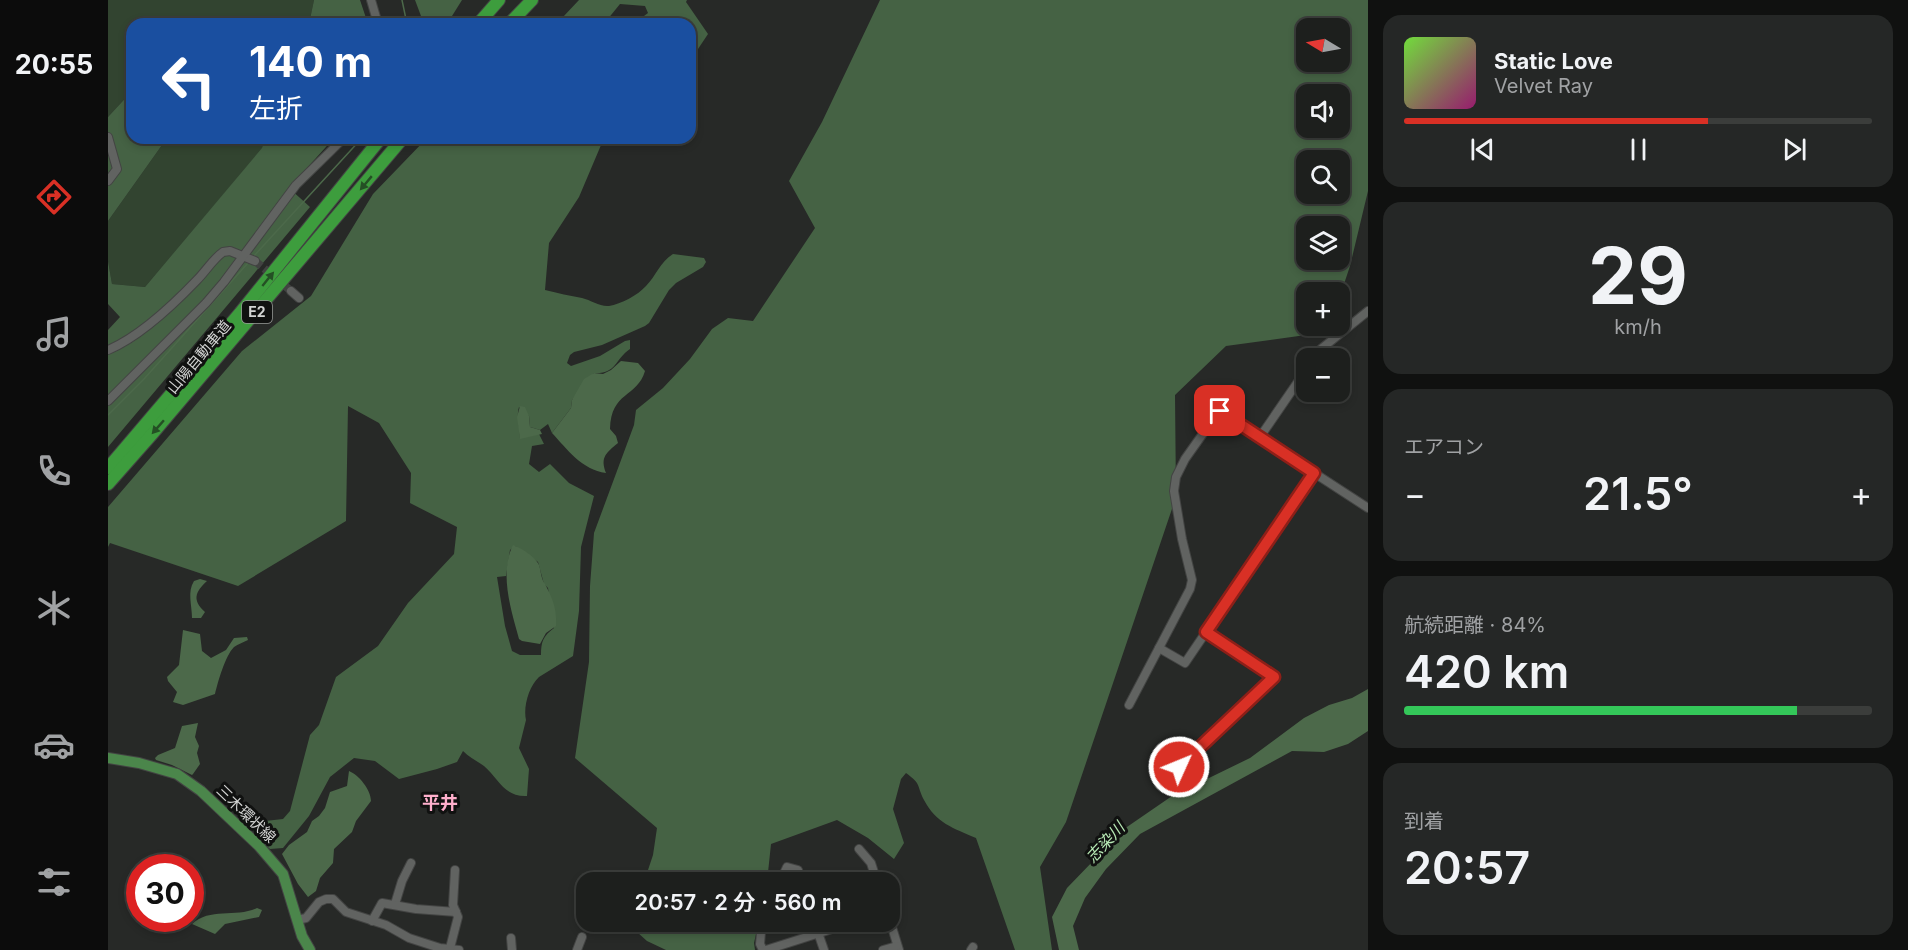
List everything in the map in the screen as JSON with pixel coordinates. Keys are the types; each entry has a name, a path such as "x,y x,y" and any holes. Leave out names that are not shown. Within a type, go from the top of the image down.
{"highway":[{"path":"483,18 499,0"},
{"path":"514,18 532,0"},
{"name":"山陽自動車道","path":"108,468 240,313 376,144"},
{"name":"山陽自動車道","path":"108,484 399,144"}],"main road":[{"name":"三木環状線","path":"108,758 139,763 177,774 201,791 259,846 283,874 302,936 310,950"}],"street":[{"path":"371,0 376,18"},
{"path":"108,137 117,170 108,181"},
{"path":"108,401 206,303 296,185 338,144"},
{"path":"108,350 140,331 192,285 223,252 230,251 255,261"},
{"path":"291,291 299,298"},
{"path":"1322,348 1368,311"},
{"path":"1260,437 1296,385"},
{"path":"1129,705 1190,589 1192,580 1174,491 1176,477 1185,459 1220,411 1368,508"},
{"path":"1159,648 1185,663 1314,473"},
{"path":"1174,771 1274,677 1206,632"},
{"path":"859,849 871,863 874,872"},
{"path":"395,904 402,881 411,863"},
{"path":"785,872 787,867 799,872"},
{"path":"450,948 458,917 453,905 455,870"},
{"path":"297,920 306,918 319,902 333,899 346,912 386,925 409,938 440,948 459,950"},
{"path":"372,921 382,903 416,909 456,912"},
{"path":"761,932 760,944 764,950 821,932"},
{"path":"883,950 898,948 893,932"},
{"path":"818,933 824,950"},
{"path":"577,950 582,937"},
{"path":"511,938 512,950"}],"shaded area":[{"path":"108,0 314,0 310,18 126,18 126,98 108,117"},
{"path":"314,0 360,0 366,18 310,18"},
{"path":"415,0 462,0 451,18 421,16"},
{"path":"579,0 687,0 686,2 708,34 696,52 696,18 641,18 648,13 645,6 620,4 609,18 563,17"},
{"path":"880,0 1368,0 1368,191 1350,266 1350,216 1296,216 1296,270 1349,270 1345,282 1296,282 1296,336 1299,336 1226,346 1175,395 1176,497 1066,822 1040,867 1052,950 1015,950 976,838 946,824 934,814 924,800 917,783 906,773 901,779 893,809 904,843 894,859 868,838 837,820 771,844 768,872 647,872 653,855 657,828 575,758 589,662 590,586 594,533 634,425 636,410 663,388 690,359 712,329 728,318 753,321 815,228 789,181 822,122"},
{"path":"126,98 126,144 163,144 108,221 108,117"},
{"path":"163,144 264,144 145,287 112,284 108,261 108,221"},
{"path":"264,144 329,144 289,188 310,207 108,447 108,330 120,317 108,304 108,261 112,284 145,287"},
{"path":"421,144 601,144 579,197 549,243 545,290 609,306 634,296 643,289 673,254 704,258 706,262 703,267 676,283 669,290 645,326 602,345 570,355 567,363 571,366 600,356 630,340 630,349 611,369 594,373 572,400 571,408 552,433 548,424 540,430 530,427 529,416 519,407 520,438 539,434 544,444 532,446 529,464 539,472 550,464 569,483 594,496 581,547 579,611 573,656 539,677 532,686 526,703 526,720 519,748 529,769 527,796 519,796 507,790 484,766 463,751 457,762 399,779 375,761 354,758 330,777 309,816 283,848 270,849 258,839 257,832 265,821 283,819 290,811 310,735 319,725 336,677 378,646 408,603 454,554 457,527 410,503 411,473 379,423 348,406 346,521 238,586 110,543 108,547 108,507 242,351 311,296 373,194","holes":["515,546 538,562 544,584 548,588 554,628 543,640 541,655 520,655 512,651 505,626 497,577 506,576 510,550"]},
{"path":"621,361 638,363 645,371 636,386 619,401 611,417 610,429 618,443 605,456 606,473 582,463 552,433 571,408 572,400 584,379 594,373 603,374"},
{"path":"520,406 525,407 530,427 540,430 542,434 520,439 517,417"},
{"path":"513,545 535,559 554,604 556,626 546,633 540,644 519,639 516,628 507,579 507,567"},
{"path":"200,579 207,581 197,596 198,604 205,612 201,618 192,618 190,599 192,585 194,581"},
{"path":"183,630 200,634 202,651 211,658 226,650 234,638 247,637 248,640 231,651 222,669 215,694 183,705 173,702 177,692 167,677 179,665"},
{"path":"1368,689 1368,731 1348,744 1324,752 1292,751 1140,834 1106,869 1085,898 1073,926 1079,950 1059,950 1052,917 1067,888 1124,829 1172,796 1250,758 1304,718"},
{"path":"198,723 195,737 199,746 197,753 200,764 192,775 156,760 158,755 175,748 182,726"},
{"path":"349,771 364,783 371,801 356,821 352,832 334,849 333,863 320,878 316,891 308,897 298,884 282,854 289,845 307,832 312,821 325,808 330,792 347,786"},
{"path":"257,908 262,910 259,917 225,924 215,934 204,929 204,917"},
{"path":"637,932 756,932 755,950 666,950 647,941"}],"waterway":[{"path":"402,0 406,18"},
{"path":"253,257 357,144"},
{"path":"108,415 144,379 248,263"}],"tunnel":[{"path":"255,261 291,291"}],"district":[{"name":"平井","path":"440,803"}],"route":[{"path":"1179,767 1274,677 1206,632 1314,473 1220,411"}],"water label":[{"name":"志染川","path":"1105,842"}]}
